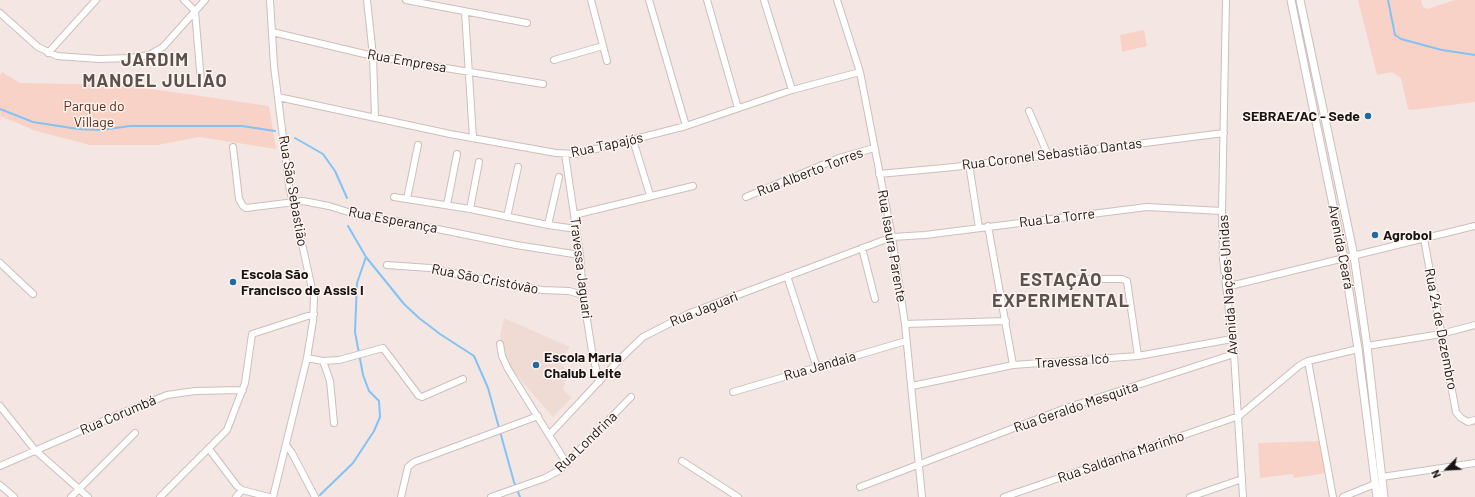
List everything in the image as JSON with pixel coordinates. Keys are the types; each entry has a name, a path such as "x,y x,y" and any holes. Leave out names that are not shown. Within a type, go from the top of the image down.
{"main road":[{"name":"Avenida Ceará","path":"1291,0 1344,259 1358,349 1377,497"},
{"name":"Avenida Ceará","path":"1300,0 1354,256 1367,346 1384,497"}],"street":[{"path":"48,53 96,0"},
{"path":"184,0 195,11 201,82"},
{"path":"0,13 25,36 48,53 57,56 76,58 144,57 163,47 205,0"},
{"name":"Rua São Sebastião","path":"270,0 278,97 292,201 312,285 314,314 306,358 273,497"},
{"path":"366,0 373,56 375,118"},
{"path":"406,0 527,23"},
{"path":"591,0 607,61"},
{"path":"649,0 686,126"},
{"path":"707,0 738,108"},
{"path":"764,0 792,90"},
{"name":"Rua Isaura Parente","path":"837,0 860,72 892,236 905,324 920,464 922,497"},
{"name":"Avenida Nações Unidas","path":"1226,0 1222,211 1226,287 1234,354 1239,416 1243,497"},
{"path":"465,12 473,138"},
{"name":"Rua Empresa","path":"272,32 373,56 543,84"},
{"path":"554,60 603,46"},
{"name":"Rua Tapajós","path":"278,97 473,138 565,154 585,152 686,126 792,90 860,72"},
{"path":"1029,111 1048,155"},
{"name":"Rua Coronel Sebastião Dantas","path":"879,174 1048,155 1224,132"},
{"path":"633,140 650,195"},
{"path":"408,199 418,145"},
{"name":"Rua Esperança","path":"233,147 238,193 243,206 251,209 292,201 316,203 360,216 402,222 516,245 580,255"},
{"name":"Rua Alberto Torres","path":"746,197 839,158 874,148"},
{"path":"447,205 457,154"},
{"name":"Travessa Jaguari","path":"565,154 580,255 583,295 592,351 599,382"},
{"path":"470,209 479,162"},
{"path":"969,164 979,228"},
{"path":"506,217 518,167"},
{"path":"548,225 560,177"},
{"path":"574,215 650,195 693,186"},
{"path":"394,197 470,209 548,225 576,229"},
{"name":"Rua La Torre","path":"892,236 925,235 988,226 1152,207 1222,211"},
{"path":"988,226 1014,365"},
{"path":"1226,287 1475,226"},
{"name":"Rua Jaguari","path":"550,434 632,346 655,330 690,313 892,236"},
{"name":"Rua 24 de Dezembro","path":"1424,239 1456,412 1461,418 1468,422 1475,420"},
{"path":"862,248 875,299"},
{"path":"0,263 33,294"},
{"name":"Rua São Cristóvão","path":"387,265 430,268 504,284 543,290 569,291 583,295"},
{"path":"787,276 817,368"},
{"path":"1079,279 1122,279 1127,281 1138,356"},
{"path":"160,497 227,430 243,390 252,334 314,314"},
{"path":"905,324 1006,320"},
{"path":"1367,346 1441,334 1475,325"},
{"name":"Travessa Icó","path":"912,386 1014,365 1138,356 1232,339"},
{"name":"Rua Jandaia","path":"733,392 906,341"},
{"path":"500,344 502,356 508,369 550,434 567,464"},
{"path":"306,358 323,361 348,358 385,349 419,396 425,397 463,379"},
{"name":"Rua Saldanha Marinho","path":"1004,497 1239,416 1256,404 1294,369 1308,361 1358,349"},
{"name":"Rua Geraldo Mesquita","path":"860,487 1066,408 1234,354"},
{"path":"323,361 330,381 334,423"},
{"path":"1308,361 1333,497"},
{"name":"Rua Corumbá","path":"0,466 167,395 195,391 243,390"},
{"name":"Rua Londrina","path":"491,497 551,476 567,464 631,397"},
{"path":"0,406 35,450 88,497"},
{"path":"401,497 407,471 414,462 493,431 538,416"},
{"path":"71,497 135,433"},
{"path":"286,445 292,453 314,497"},
{"path":"209,449 232,481 242,490 269,497"},
{"path":"682,461 738,497"},
{"path":"1382,477 1475,463"},
{"path":"1190,497 1242,479"},
{"path":"0,484 14,497"},
{"path":"1343,497 1375,484"},
{"path":"236,497 242,490"}],"shaded area":[{"name":"Escola Maria Chalub Leite","path":"504,318 570,347 559,361 568,373 563,389 572,398 553,417 511,369 500,336"}],"green space":[{"path":"1358,0 1421,0 1423,7 1427,9 1455,0 1475,0 1475,102 1411,110 1408,109 1401,78 1392,72 1377,75"},
{"path":"1144,30 1147,46 1122,52 1120,35"},
{"name":"Parque do Village","path":"2,72 20,83 125,85 269,106 276,149 199,137 158,145 90,145 36,131 0,116 0,75"},
{"path":"1322,441 1327,473 1294,478 1293,474 1260,478 1258,443"}],"waterway":[{"path":"1388,0 1395,35 1401,39 1442,50 1475,55"},
{"path":"0,109 33,122 78,129 101,130 130,126 242,126 275,131"},
{"path":"295,138 323,154 335,171 347,198"},
{"path":"348,226 366,257 404,304 440,334 474,356 488,388 514,482 520,497"},
{"path":"320,495 353,463 374,431 380,417 379,401 369,391 363,375 355,332 357,283 366,257"}],"place":[{"name":"SEBRAE/AC - Sede","path":"1368,116"},
{"name":"Agroboi","path":"1375,235"},
{"name":"Escola São Francisco de Assis I","path":"233,282"},
{"name":"Escola Maria Chalub Leite","path":"536,365"}],"district":[{"name":"JARDIM MANOEL JULIÃO","path":"155,70"},
{"name":"ESTAÇÃO EXPERIMENTAL","path":"1061,290"}]}
